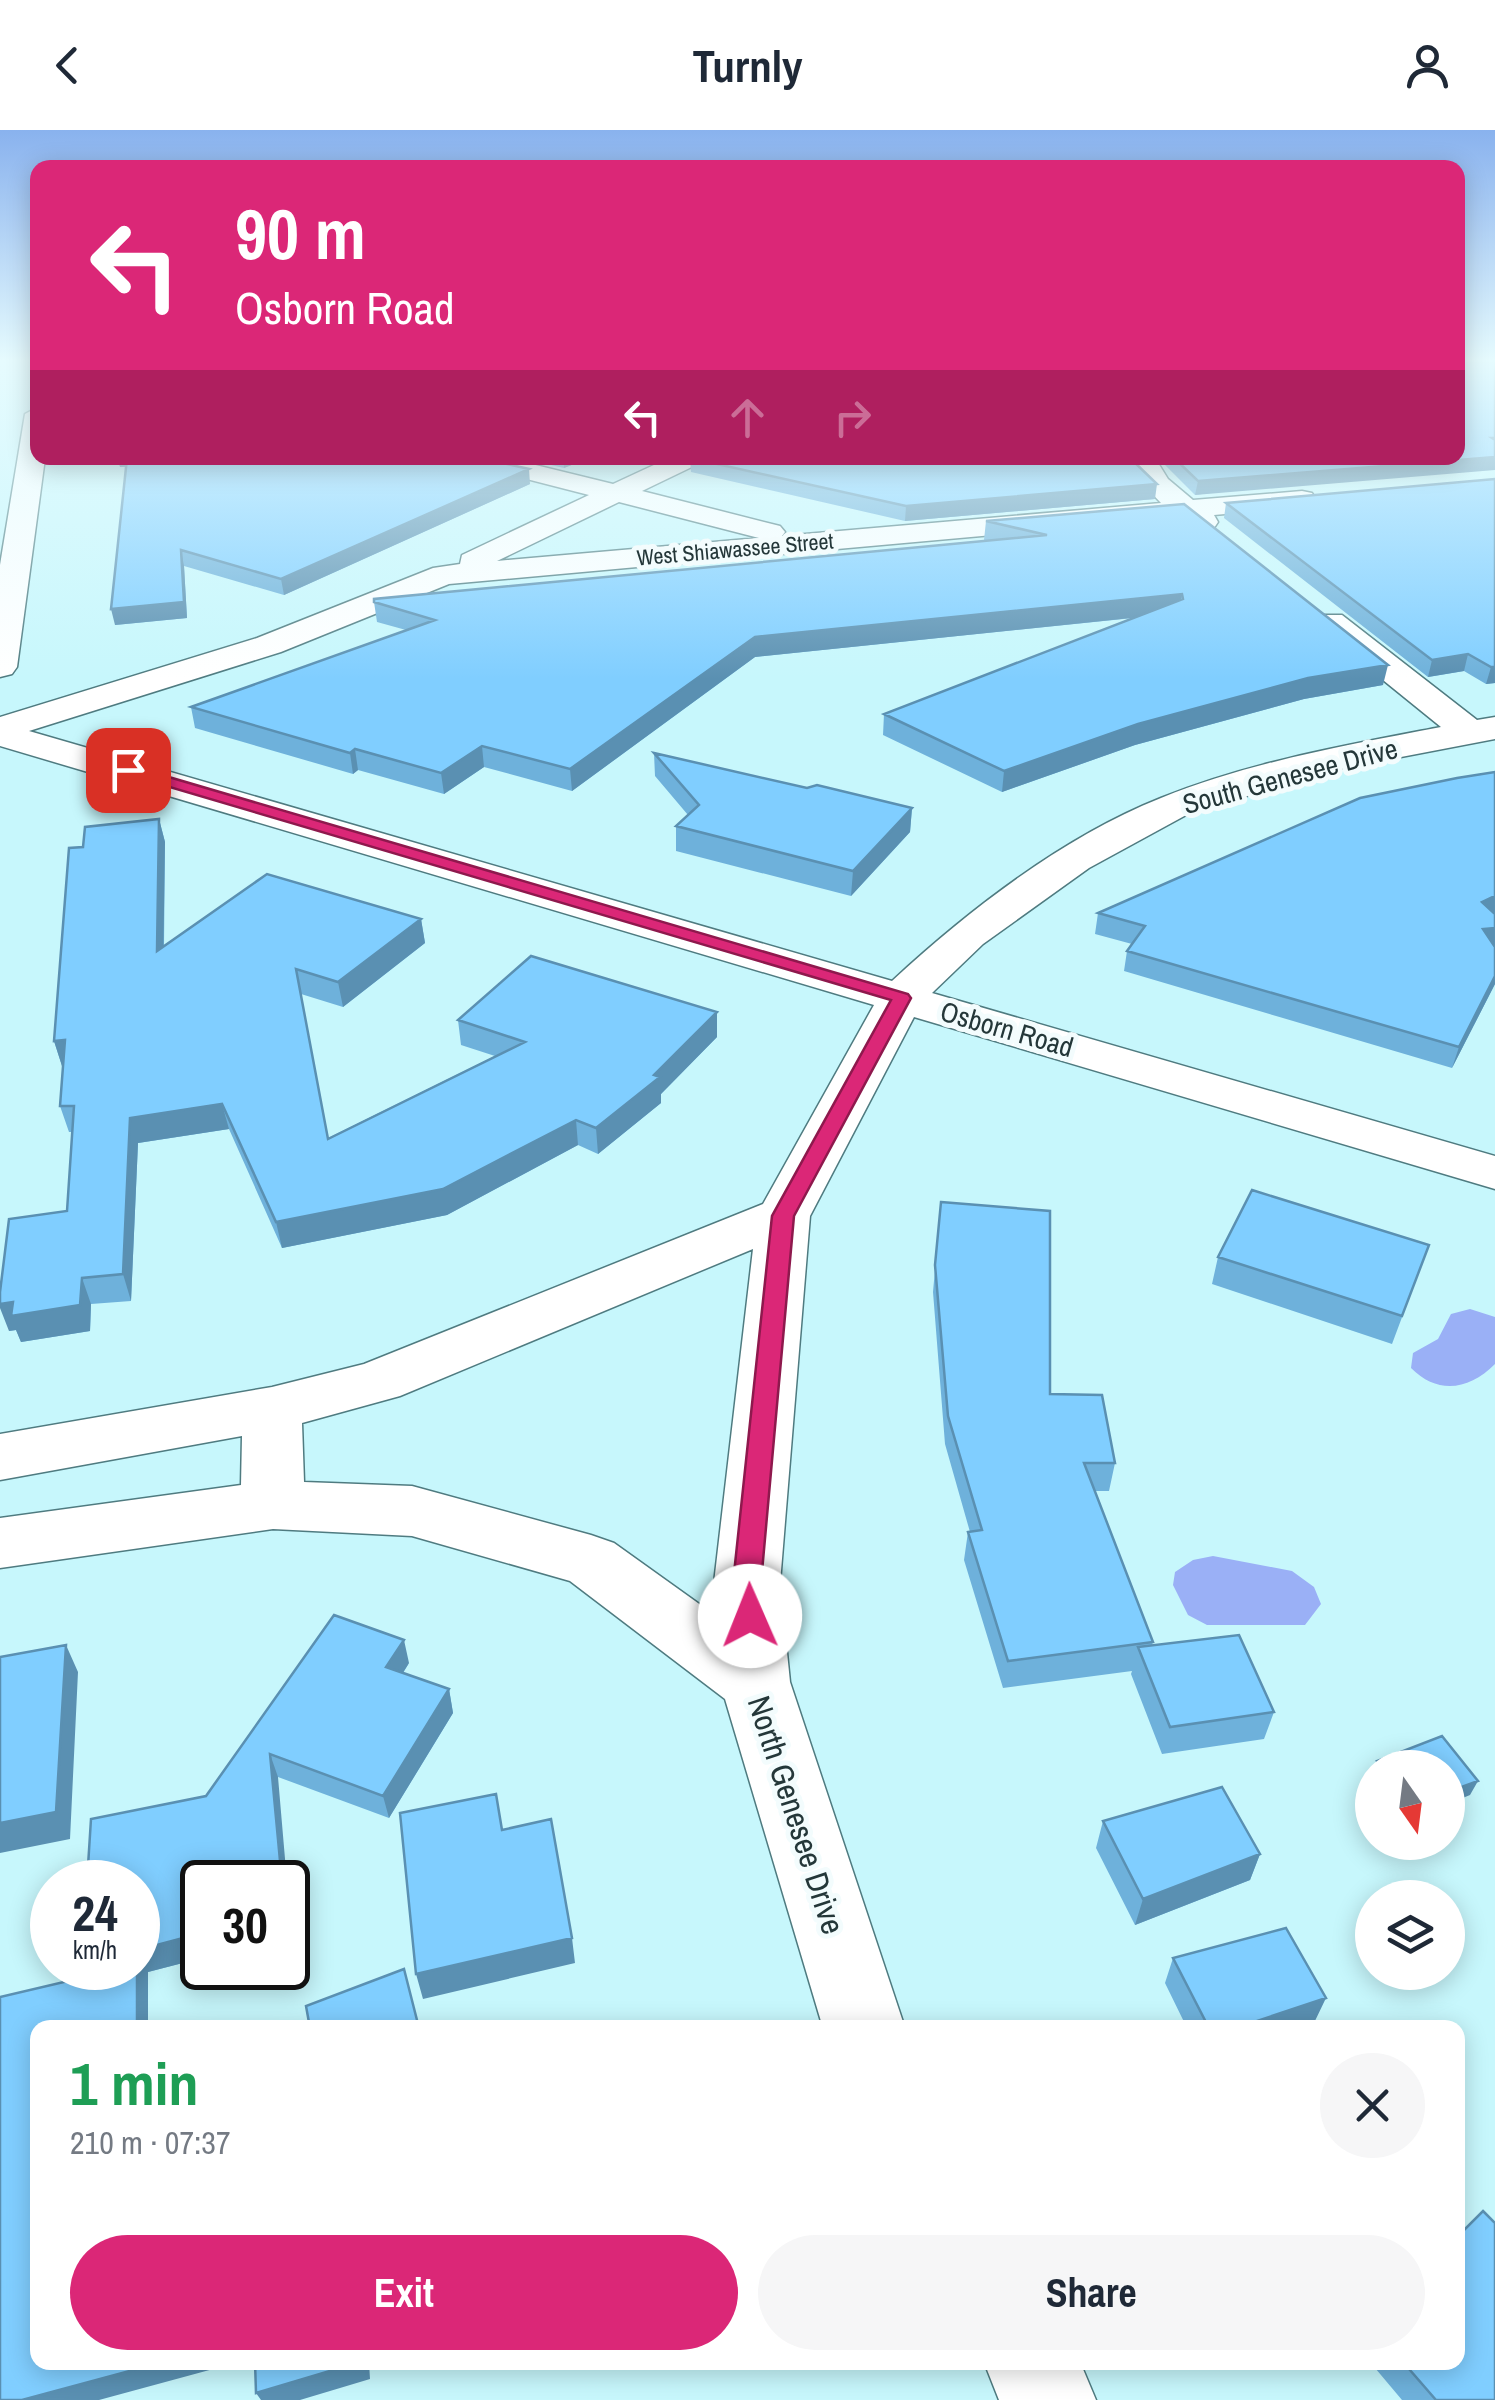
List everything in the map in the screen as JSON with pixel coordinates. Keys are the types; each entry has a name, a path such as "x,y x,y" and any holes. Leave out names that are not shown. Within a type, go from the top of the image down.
{"street":[{"path":"0,668 26,468"},
{"path":"516,468 812,543"},
{"path":"444,575 668,468"},
{"path":"1145,468 1188,510 1224,537"},
{"name":"West Shiawassee Street","path":"0,732 65,704 269,645 444,575 1327,497"},
{"path":"1312,607 1482,729"},
{"name":"South Genesee Drive","path":"755,1682 747,1583 783,1216 902,998 968,935 1075,860 1174,806 1322,761 1482,729"},
{"name":"Osborn Road","path":"0,732 1495,1172"},
{"path":"0,1458 272,1409 379,1380 783,1216"},
{"path":"272,1409 274,1505"},
{"name":"North Genesee Drive","path":"0,1543 274,1505 412,1511 591,1562 755,1682 861,2020"},
{"path":"1034,2370 1050,2400"}],"water":[{"path":"1470,1309 1495,1317 1495,1364 1475,1379 1453,1386 1421,1377 1411,1368 1413,1353 1438,1339 1451,1314"},
{"path":"1213,1556 1292,1571 1314,1587 1321,1604 1305,1625 1207,1625 1188,1615 1173,1585 1175,1572 1193,1560"}],"building":[{"path":"126,468 529,469 281,579 181,550 184,602 111,609"},
{"path":"735,468 1141,468 1157,484 906,506"},
{"path":"1184,468 1360,468 1198,481"},
{"path":"1495,479 1495,667 1468,654 1432,660 1226,503"},
{"path":"1184,504 1388,665 1308,678 1138,724 1004,771 884,714 1183,599 1182,594 755,637 570,769 482,746 441,773 355,749 350,753 191,707 435,620 374,599 1047,535 986,521"},
{"path":"654,753 912,808 853,871 676,826 699,805"},
{"path":"1495,772 1495,896 1482,902 1495,914 1495,928 1483,929 1495,947 1495,976 1459,1047 1127,951 1145,926 1098,913 1360,798"},
{"path":"159,819 157,951 267,874 421,919 338,982 296,969 328,1139 525,1042 458,1020 531,956 717,1012 654,1075 660,1077 596,1128 576,1120 443,1189 276,1222 222,1104 130,1118 123,1274 82,1278 80,1305 11,1316 13,1302 0,1304 9,1219 67,1211 74,1106 60,1106 65,1040 54,1041 69,848 83,847 85,827"},
{"path":"1252,1190 1429,1245 1402,1316 1218,1257"},
{"path":"941,1202 1050,1211 1050,1394 1102,1395 1115,1463 1084,1463 1153,1642 1008,1661 968,1532 982,1530 948,1416 935,1265"},
{"path":"334,1615 404,1640 386,1667 449,1689 383,1796 270,1754 280,1860 180,1860 180,1939 160,1944 160,1860 88,1860 91,1819 206,1796"},
{"path":"1239,1635 1274,1712 1170,1727 1138,1647"},
{"path":"66,1645 56,1812 0,1823 0,1657"},
{"path":"1442,1736 1453,1750 1406,1750"},
{"path":"1465,1765 1478,1781 1465,1786"},
{"path":"1222,1787 1260,1854 1143,1899 1103,1821"},
{"path":"496,1794 502,1830 551,1819 572,1938 416,1974 400,1813"},
{"path":"1286,1928 1326,1998 1260,2020 1205,2020 1173,1958"},
{"path":"404,1969 417,2020 309,2020 306,2006"},
{"path":"30,1990 137,1990 137,2020 30,2020 30,2370 133,2370 22,2400 0,2400 0,1997"},
{"path":"1483,2211 1495,2223 1495,2400 1436,2400 1410,2370 1465,2370 1465,2229"},
{"path":"255,2370 333,2370 256,2393"}],"route":[{"path":"128,770 902,998 783,1216 747,1583 750,1616"}]}
